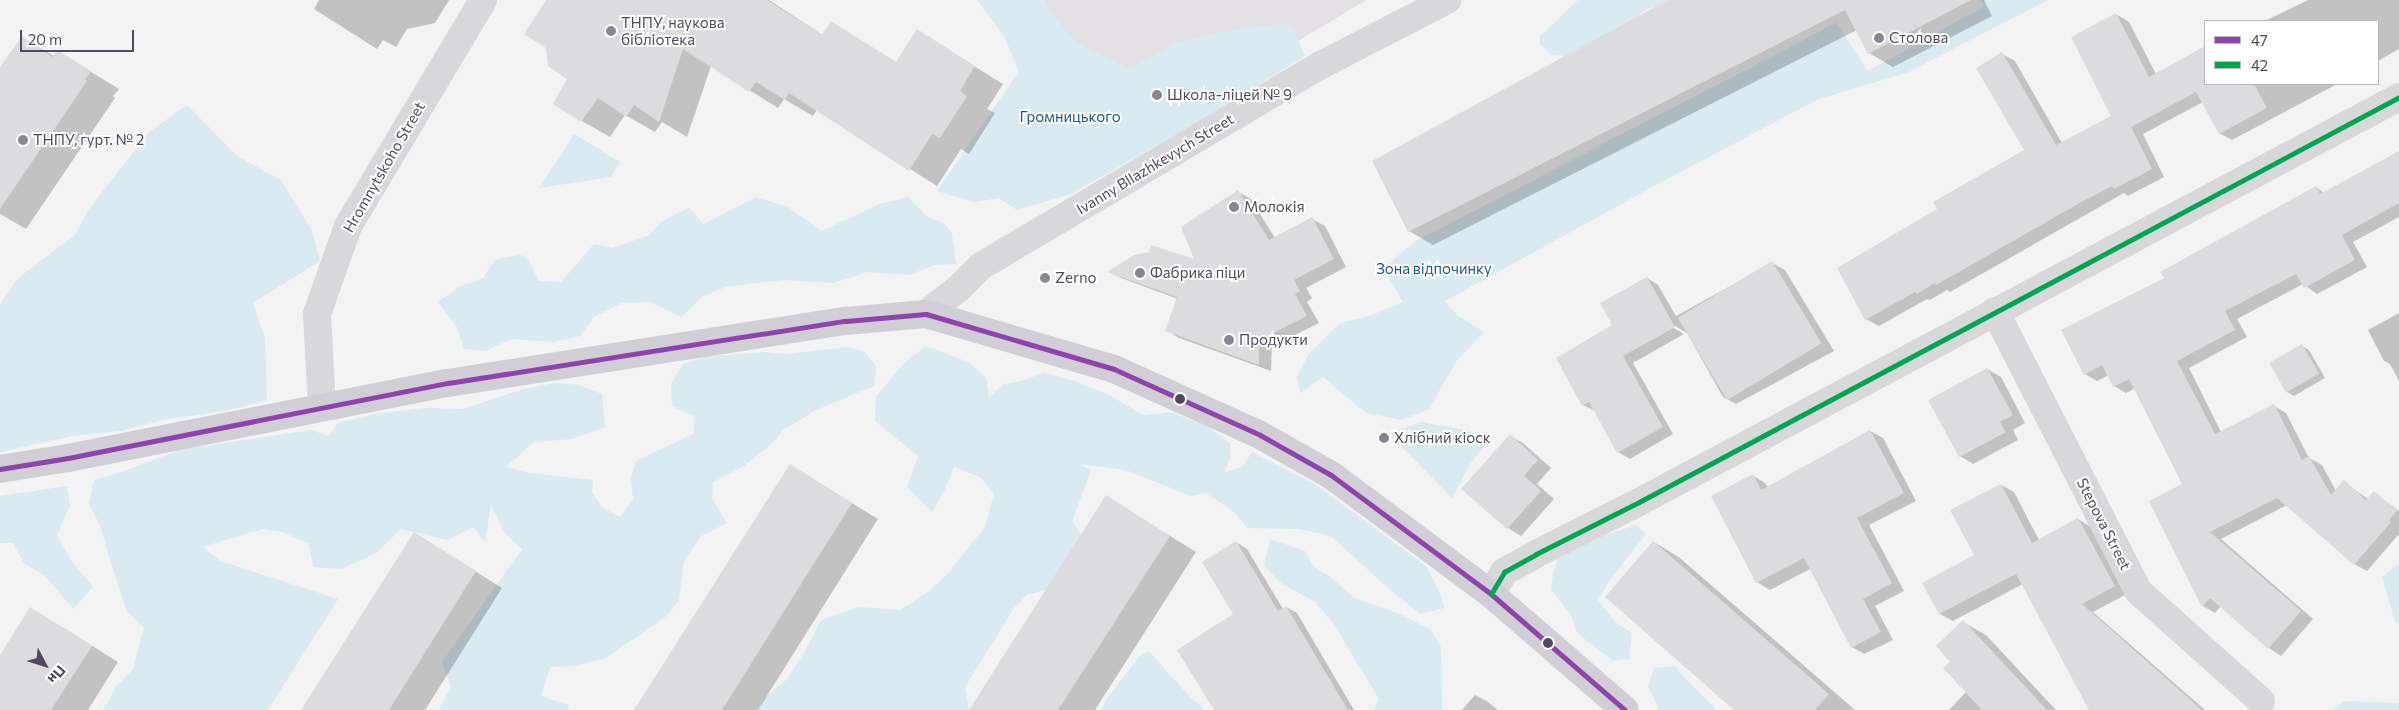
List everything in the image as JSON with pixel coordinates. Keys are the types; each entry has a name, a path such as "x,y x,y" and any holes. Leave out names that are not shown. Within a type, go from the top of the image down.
{"main road":[{"path":"0,469 68,458 448,383 846,321 926,314 1114,369 1241,425 1331,475 1491,594 1625,710"}],"street":[{"name":"Hromnytskoho Street","path":"322,407 317,314 348,226 484,0"},
{"name":"Ivanny Bllazhkevych Street","path":"926,314 959,288 981,266 1323,64 1447,0"},
{"path":"1491,594 1504,572 1536,554 1639,502 1995,311 2399,98"},
{"name":"Stepova Street","path":"1995,311 2138,591 2261,701"}],"shaded area":[{"name":"Школа-ліцей № 9","path":"1024,0 1366,0 1153,129"}],"green space":[{"name":"Громницького","path":"977,0 1045,0 1049,9 1075,42 1130,69 1176,42 1238,29 1290,23 1305,56 1217,111 1071,194 1017,210 999,198 974,202 937,191 1019,71 1004,36"},
{"path":"1578,0 1678,0 1647,9 1609,40 1567,56 1551,55 1540,44 1540,36"},
{"name":"Зона відпочинку","path":"1981,0 2048,0 1909,72 1819,99 1667,179 1445,301 1457,315 1484,332 1457,360 1429,409 1402,420 1366,413 1323,377 1300,393 1297,377 1308,355 1340,323 1370,316 1403,302 1383,269 1414,242 1836,23 1868,71 1984,6"},
{"path":"187,105 237,156 281,180 312,231 320,261 253,303 265,338 267,400 229,410 163,420 120,431 73,436 0,452 0,305 17,279 75,235 89,209 149,132"},
{"path":"574,134 620,162 611,177 539,188"},
{"path":"756,197 788,207 821,231 880,204 909,197 926,216 945,224 952,234 956,264 934,265 909,275 867,272 833,283 784,280 725,287 701,298 681,317 650,302 622,303 594,317 580,336 554,342 511,339 486,351 464,349 457,327 438,302 459,287 483,278 496,259 520,255 527,257 539,281 561,282 594,244 613,248 649,235 662,221 689,208 704,224"},
{"path":"926,346 968,362 986,377 989,397 1004,384 1021,381 1044,373 1075,381 1109,395 1144,415 1171,412 1207,426 1230,443 1230,458 1224,473 1243,466 1252,452 1315,484 1427,567 1441,595 1444,608 1421,614 1396,595 1331,536 1299,529 1247,528 1234,512 1206,493 1191,496 1126,470 1079,464 1091,471 1072,521 1087,545 1055,587 1027,595 1014,608 965,687 969,710 758,710 764,698 786,680 804,653 821,620 859,607 900,610 928,592 948,573 985,527 994,493 980,477 954,467 943,494 932,512 907,487 918,456 875,421 876,397 905,362"},
{"path":"849,347 865,352 876,366 874,386 816,410 782,431 774,442 744,466 713,482 712,498 727,523 701,536 684,561 679,601 665,617 606,658 574,666 550,667 541,696 569,705 568,710 439,710 451,686 442,662 522,549 504,532 491,505 485,542 473,527 447,540 401,529 375,554 341,569 313,567 309,544 283,532 263,529 202,547 220,561 338,599 268,710 103,710 116,687 133,669 144,627 127,612 101,527 89,504 94,480 125,471 179,450 311,430 329,436 338,423 375,414 424,408 463,409 524,389 554,383 579,385 602,394 605,427 572,439 534,442 506,467 529,473 593,480 592,493 602,507 620,517 633,500 631,478 636,461 693,434 695,417 672,406 671,384 683,364 702,357 765,352 787,354"},
{"path":"1422,422 1474,432 1485,444 1471,463 1452,498 1402,447 1397,430"},
{"path":"67,486 70,506 57,535 70,559 93,587 73,609 46,577 24,563 13,543 0,543 0,496"},
{"path":"1636,525 1646,534 1609,581 1598,600 1615,622 1632,633 1629,659 1613,661 1577,633 1571,615 1551,590 1553,574 1557,560 1576,545"},
{"path":"1270,539 1305,551 1313,566 1329,576 1354,598 1400,614 1431,630 1441,647 1442,710 1374,710 1379,699 1333,623 1315,602 1281,583 1264,566"},
{"path":"2399,564 2399,623 2396,624 2382,577"},
{"path":"1149,651 1191,698 1205,710 1101,710 1108,697 1139,657"},
{"path":"1675,666 1717,710 1659,710 1648,686 1654,668"},
{"path":"2344,701 2399,703 2399,710 2333,710"}],"building":[{"path":"546,0 767,0 822,35 831,21 896,62 917,29 975,66 960,91 967,96 940,138 932,134 909,171 789,93 785,100 756,82 749,92 683,49 659,122 634,105 626,117 598,98 581,122 553,104 567,79 548,66 546,48 524,34"},
{"path":"1668,0 1971,0 1868,54 1845,10 1408,232 1372,161"},
{"path":"2116,13 2149,77 2204,47 2204,85 2255,85 2267,108 2219,134 2196,92 2131,127 2152,169 2114,189 2112,186 1936,285 1935,283 1917,294 1915,292 1865,320 1837,268 1937,209 1933,202 2024,150 1976,68 2002,52 2056,145 2111,116 2071,37"},
{"name":"ТНПУ, гурт. № 2","path":"22,36 52,57 57,50 91,71 85,79 87,81 0,209 0,67"},
{"path":"2399,151 2399,203 2342,235 2355,260 2304,288 2296,274 2225,311 2235,330 2177,361 2215,434 2274,404 2302,460 2309,456 2331,495 2344,480 2366,500 2374,491 2397,511 2389,520 2391,522 2354,565 2277,498 2210,532 2301,611 2268,649 2210,598 2202,607 2149,501 2182,484 2129,379 2113,387 2102,365 2084,375 2061,330 2164,278 2160,272 2316,186 2320,194"},
{"path":"1238,190 1269,240 1312,217 1334,259 1294,280 1300,291 1295,294 1307,316 1263,338 1259,337 1259,365 1165,331 1177,297 1107,272 1134,255 1149,252 1151,245 1194,259 1181,227"},
{"path":"1772,261 1821,343 1727,400 1678,318"},
{"path":"1647,277 1675,327 1623,356 1663,427 1617,453 1589,402 1582,406 1556,358 1612,325 1600,303"},
{"path":"2302,344 2319,373 2286,392 2269,363"},
{"path":"1987,368 2013,415 2000,422 2006,432 1959,457 1928,400"},
{"path":"1870,430 1904,493 1857,518 1892,583 1863,599 1881,632 1851,648 1804,558 1756,583 1711,496 1753,474 1761,490"},
{"path":"1510,434 1538,460 1524,476 1541,491 1507,529 1461,489"},
{"path":"790,464 852,503 722,710 634,710"},
{"path":"2001,484 2032,543 2078,518 2115,586 2082,604 2202,710 2089,710 2016,574 1939,614 1922,583 1974,555 1950,510"},
{"path":"1106,495 1170,536 1058,710 969,710"},
{"path":"414,532 476,571 389,710 301,710"},
{"path":"1236,541 1278,611 1286,606 1348,710 1214,710 1177,650 1233,614 1202,562"},
{"path":"1653,541 1829,694 1815,710 1734,710 1605,597"},
{"path":"30,607 92,646 51,710 0,710 0,655"},
{"path":"1963,620 2047,710 1982,710 1943,668 1950,662 1936,646"}],"transit line":[{"name":"42","path":"1491,594 1504,572 1536,554 1639,502 2399,97"},
{"name":"47","path":"0,469 68,458 448,383 846,321 926,314 1114,369 1260,435 1331,475 1491,594 1625,710"}],"place":[{"name":"ТНПУ, наукова бібліотека","path":"611,31"},
{"name":"Столова","path":"1879,38"},
{"name":"Школа-ліцей № 9","path":"1157,95"},
{"name":"ТНПУ, гурт. № 2","path":"23,140"},
{"name":"Молокія","path":"1234,207"},
{"name":"Фабрика піци","path":"1140,273"},
{"name":"Zerno","path":"1045,278"},
{"name":"Продукти","path":"1229,340"},
{"name":"Хлібний кіоск","path":"1384,438"}]}
